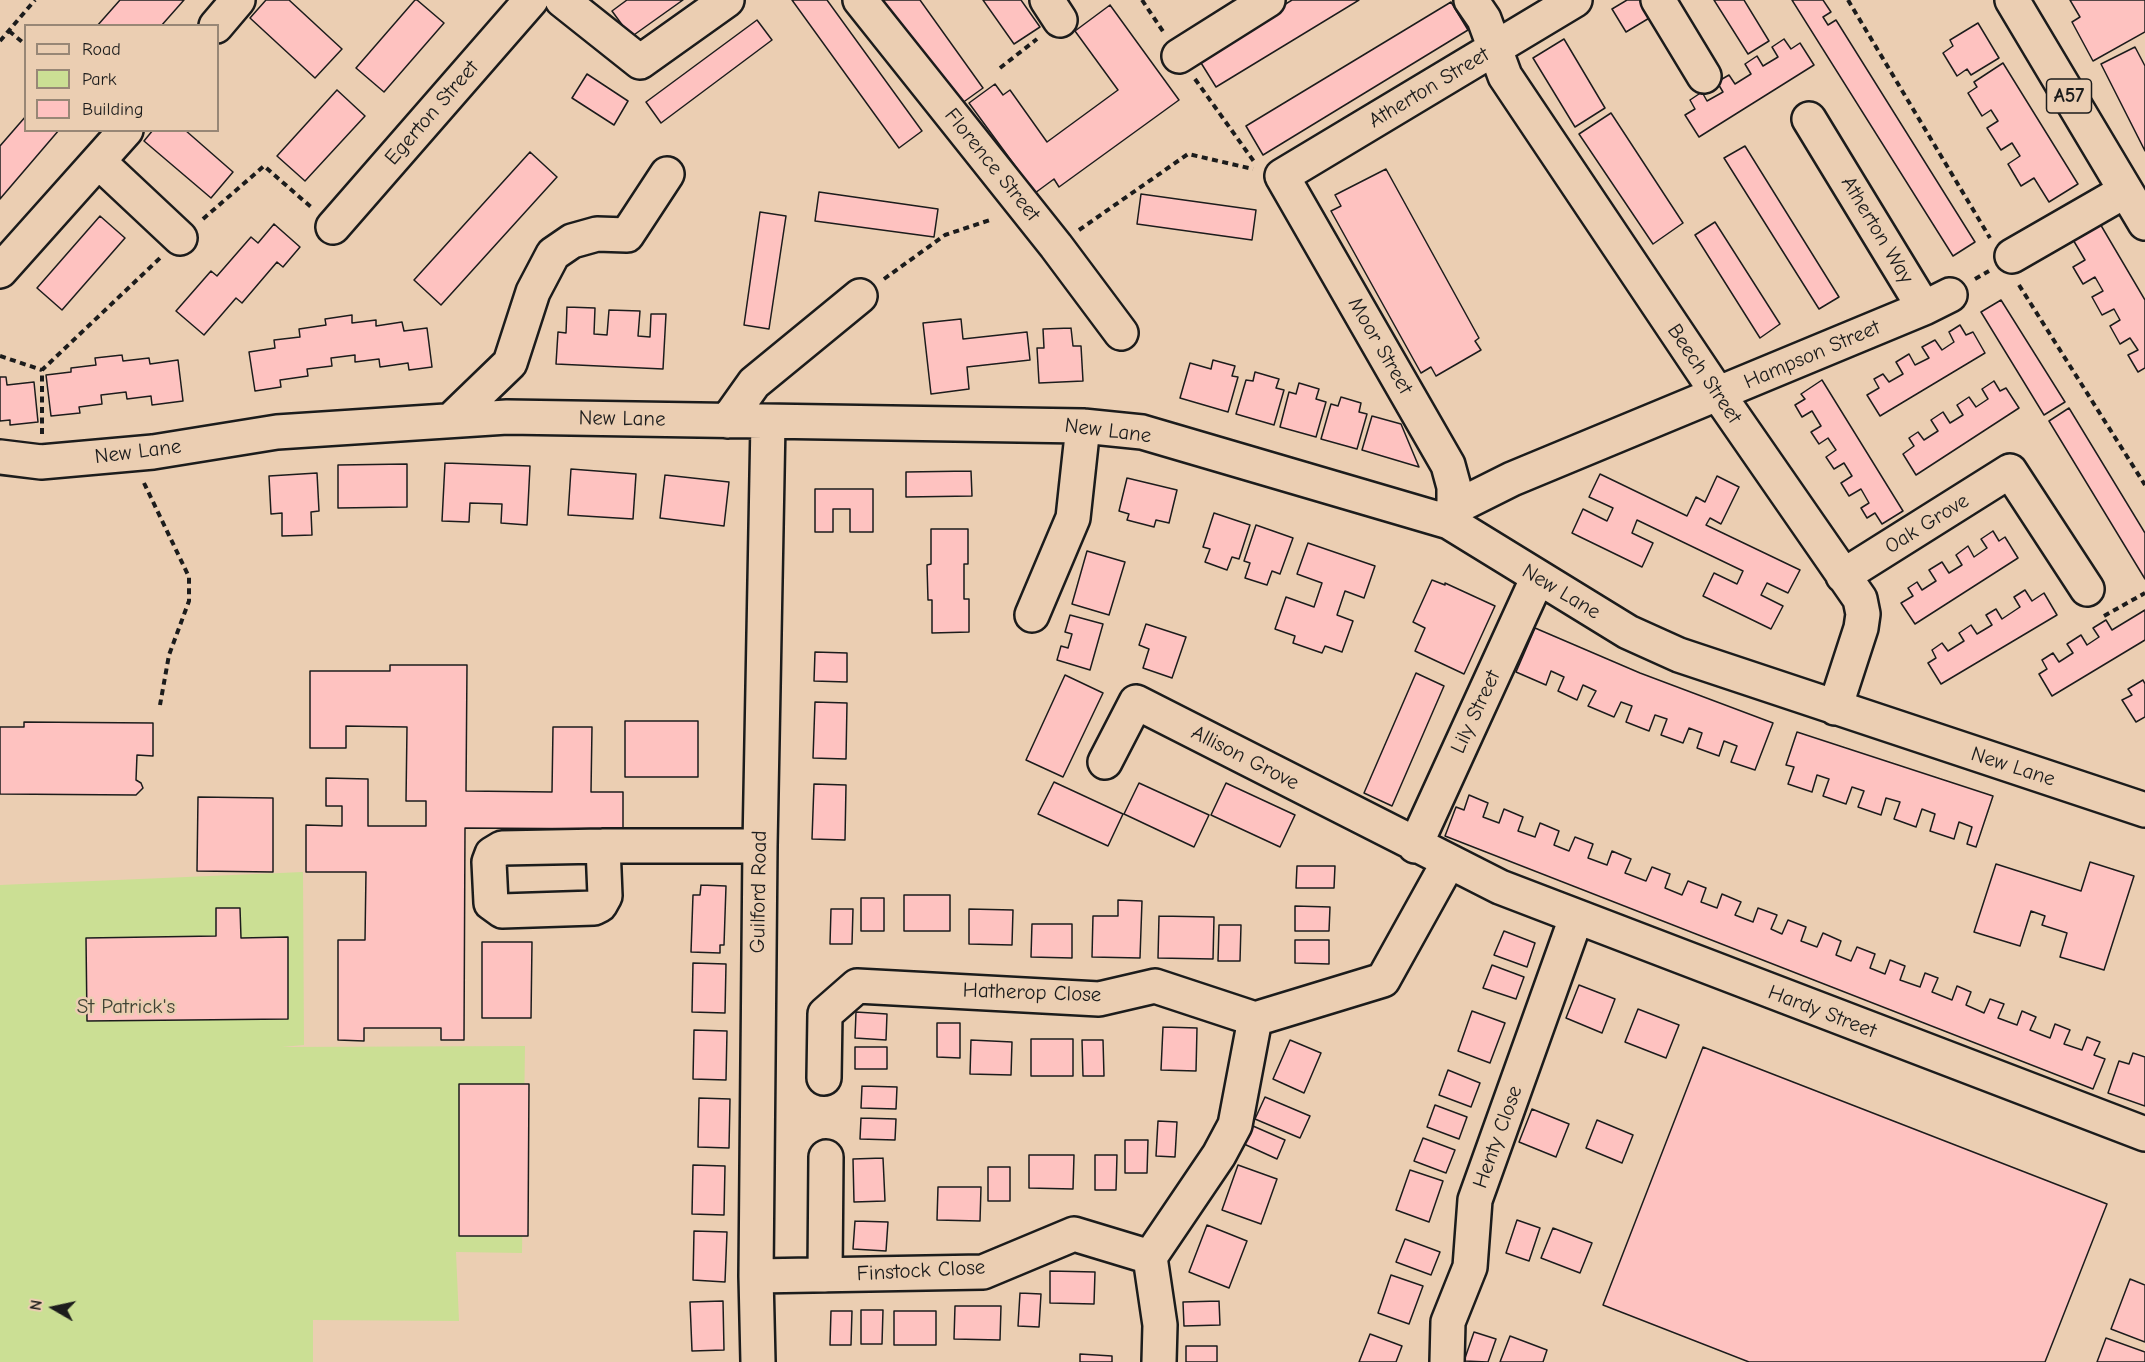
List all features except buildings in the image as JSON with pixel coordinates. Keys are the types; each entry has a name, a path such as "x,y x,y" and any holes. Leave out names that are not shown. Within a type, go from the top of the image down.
{"street":[{"path":"218,24 238,0"},
{"name":"Egerton Street","path":"333,227 531,0"},
{"path":"578,4 640,62 727,0"},
{"name":"Florence Street","path":"860,0 1056,246 1121,333"},
{"path":"1179,56 1268,0"},
{"name":"Beech Street","path":"1471,0 1484,19 1505,76 1718,394 1860,599 1863,614 1862,628 1835,708"},
{"name":"Atherton Street","path":"1282,176 1575,0"},
{"path":"1658,0 1704,76"},
{"name":"A57","path":"2012,0 2145,223"},
{"name":"Atherton Way","path":"1809,119 1819,159 1937,301"},
{"path":"0,271 124,132"},
{"path":"99,162 180,238"},
{"path":"451,420 510,363 533,292 553,254 572,241 597,234 627,235 667,174"},
{"name":"Moor Street","path":"1282,176 1448,465 1454,487 1451,515"},
{"path":"2012,256 2125,191"},
{"path":"727,422 754,383 860,296"},
{"name":"Hampson Street","path":"1451,515 1512,479 1937,301"},
{"name":"New Lane","path":"0,457 42,462 153,452 277,432 507,417 1083,426 1142,432 1451,515 1538,577 1628,632 1679,655 2145,810"},
{"name":"Guilford Road","path":"758,1362 756,1276 760,846 768,422"},
{"path":"1032,615 1073,518 1083,426"},
{"name":"Oak Grove","path":"1843,576 2010,471 2087,589"},
{"name":"Lily Street","path":"1415,846 1538,577"},
{"name":"Allison Grove","path":"1105,762 1136,702 1415,846"},
{"path":"603,846 760,846"},
{"path":"1159,1362 1160,1325 1150,1257 1219,1155 1235,1125 1255,1019 1383,980 1448,863 1415,846"},
{"name":"Hardy Street","path":"1448,863 1576,918 2145,1134"},
{"name":"Henty Close","path":"1447,1362 1448,1322 1470,1267 1475,1200 1576,918"},
{"name":"Hatherop Close","path":"824,1078 825,1014 857,986 1099,999 1155,986 1255,1019"},
{"path":"825,1275 826,1157"},
{"name":"Finstock Close","path":"756,1276 983,1272 1074,1234 1150,1257"}],"path":[{"path":"0,41 35,0"},
{"path":"1056,246 1188,154 1260,170 1142,0"},
{"path":"9,31 24,43"},
{"path":"42,462 42,370 180,238 264,166 333,227"},
{"path":"860,296 945,235 993,219"},
{"path":"1937,301 2012,256"},
{"path":"0,356 42,370"},
{"path":"130,454 189,577 189,601 169,655 160,705"}],"green space":[{"name":"St Patrick's","path":"303,872 304,1045 282,1047 525,1046 522,1253 456,1252 459,1321 313,1320 313,1362 0,1362 0,885"}]}
